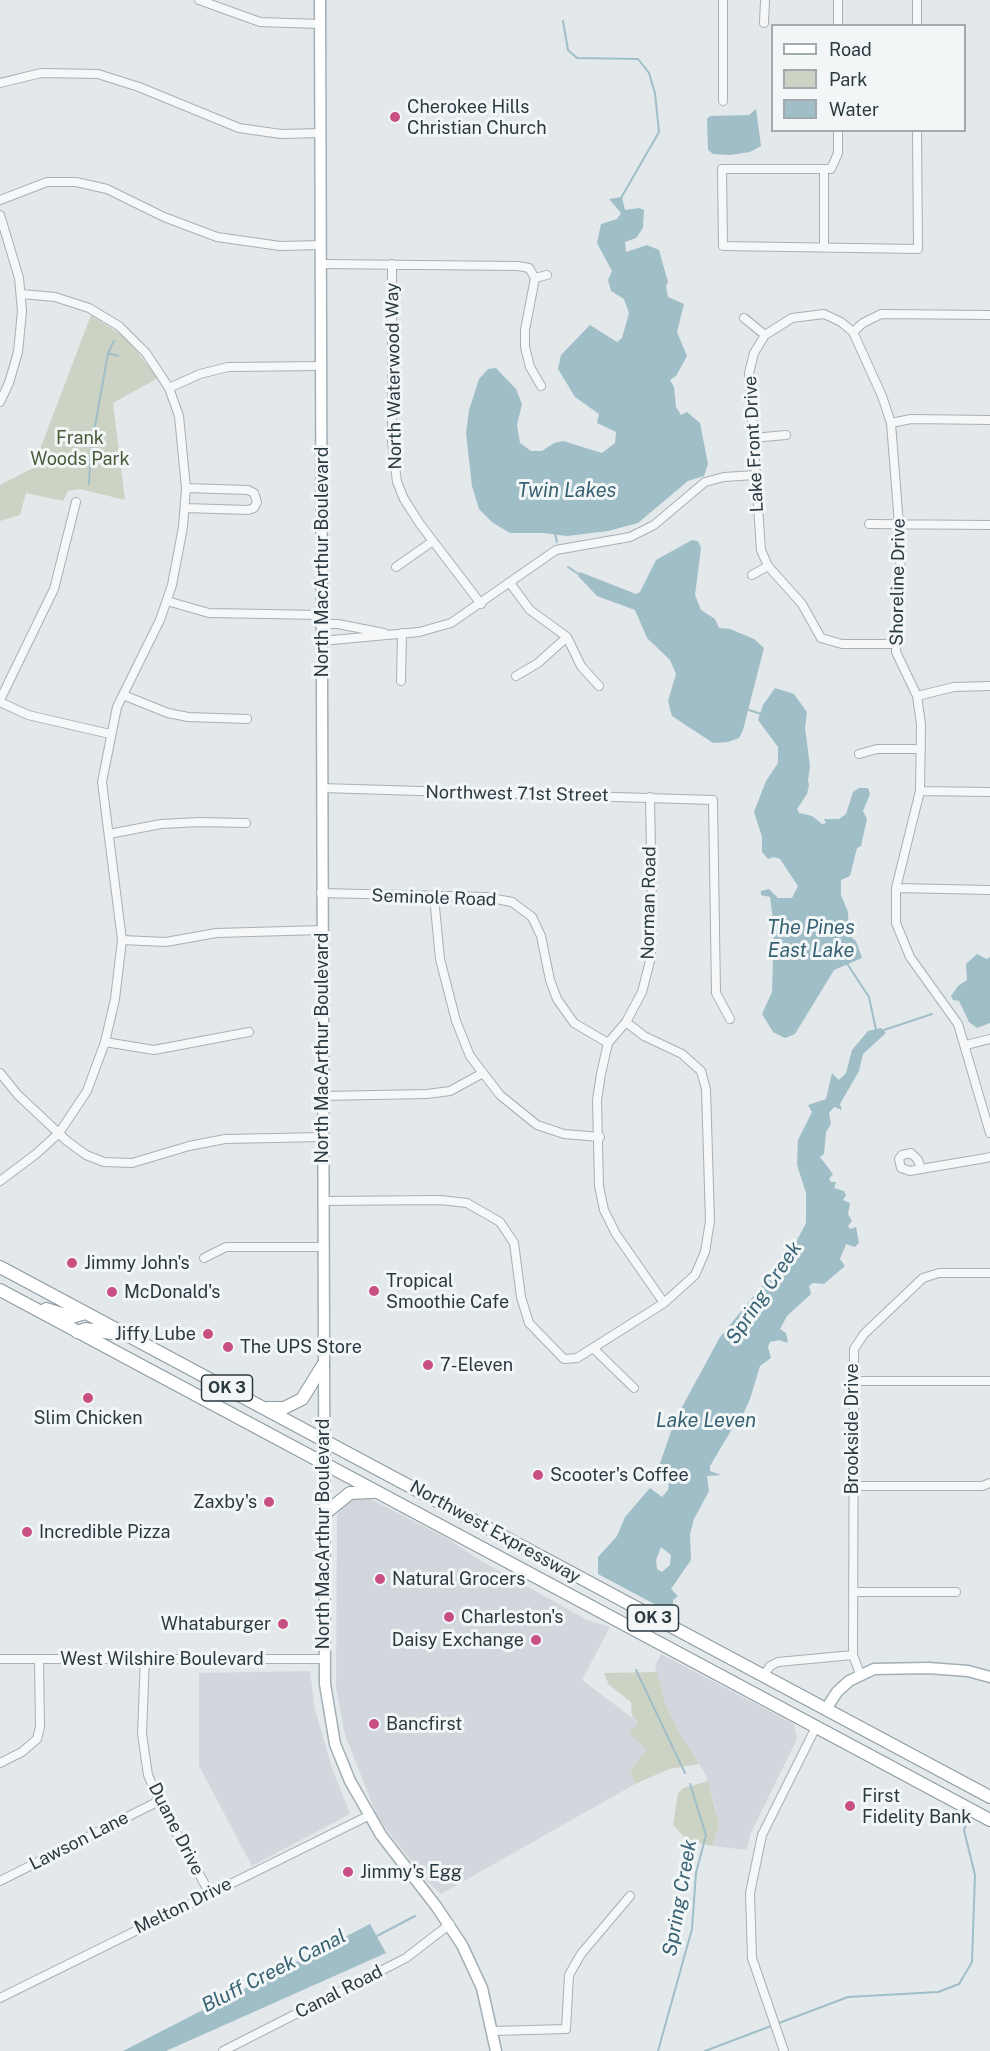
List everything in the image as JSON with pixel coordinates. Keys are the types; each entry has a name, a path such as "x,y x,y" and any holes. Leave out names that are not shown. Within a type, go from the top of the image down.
{"highway":[{"name":"Northwest Expressway","path":"0,1267 990,1797"},
{"name":"Northwest Expressway","path":"0,1290 990,1820"},
{"path":"27,1304 72,1317 85,1313"},
{"path":"77,1332 85,1329 131,1336"},
{"path":"262,1407 284,1408 296,1404 306,1395 322,1365"},
{"path":"323,1515 350,1493 377,1492"},
{"path":"494,1555 503,1538"},
{"path":"816,1727 826,1709"}],"main road":[{"name":"North MacArthur Boulevard","path":"320,0 322,1365 324,1659 328,1709 335,1744 368,1816 450,1924 474,1968 493,2031 496,2051"},
{"path":"826,1709 837,1692 860,1674 874,1669 895,1667 968,1671 990,1677"}],"street":[{"path":"199,0 260,22 320,24"},
{"path":"723,0 723,101"},
{"path":"764,23 765,0"},
{"path":"838,0 838,24"},
{"path":"917,0 917,24"},
{"path":"0,83 41,73 98,74 139,87 239,128 281,134 321,133"},
{"path":"838,132 837,159 831,169 824,171 722,169 723,246 918,249 917,132"},
{"path":"824,171 824,248"},
{"path":"0,201 32,186 47,182 76,182 107,189 164,218 217,237 260,244 321,245"},
{"path":"0,215 15,261 21,294 20,341 14,369 0,402"},
{"path":"321,264 524,266 532,271 535,278 524,338 527,357 541,386"},
{"name":"North Waterwood Way","path":"392,264 393,458 404,499 481,604"},
{"path":"535,278 547,275"},
{"path":"0,1181 36,1155 59,1133 87,1091 105,1042 115,999 122,940 102,782 110,734 123,695 167,601 177,565 186,488 182,430 169,388 147,353 110,320 89,308 64,299 21,294"},
{"path":"744,318 765,335 792,318 814,314 832,317 853,332 862,323 881,314 990,315"},
{"name":"Shoreline Drive","path":"853,332 882,396 891,423 900,524 896,644 898,658 917,696 921,749 920,790 896,888 895,910 903,943 953,1014 966,1045 990,1133"},
{"name":"Lake Front Drive","path":"765,335 754,353 749,373 759,536 768,566 802,604 817,633 827,641 842,644 896,644"},
{"path":"169,388 200,374 228,367 321,366"},
{"path":"891,423 911,419 990,420"},
{"path":"753,438 786,435"},
{"path":"322,641 338,641 441,627 481,604 556,550 574,545 623,539 646,530 710,480 755,475"},
{"path":"185,508 248,510 254,508 257,502 254,493 248,490 186,488"},
{"path":"76,502 54,589 0,701 21,713 110,734"},
{"path":"869,524 990,525"},
{"path":"396,567 433,541"},
{"path":"752,575 768,566"},
{"path":"510,583 530,610 567,637 581,666 598,686"},
{"path":"167,601 209,613 322,619 384,633"},
{"path":"401,681 402,633"},
{"path":"516,676 538,663 567,637"},
{"path":"917,696 954,687 990,686"},
{"path":"123,695 168,713 188,717 247,719"},
{"path":"859,754 877,749 921,749"},
{"name":"Northwest 71st Street","path":"322,788 713,800 716,993 730,1019"},
{"path":"920,790 990,792"},
{"name":"Norman Road","path":"650,797 651,957 642,992 626,1022 608,1043 597,1100 600,1137 599,1186 604,1210 616,1234 664,1303"},
{"path":"109,834 161,824 246,823"},
{"path":"896,888 990,890"},
{"name":"Seminole Road","path":"321,893 486,897 512,902 532,917 541,936 550,980 557,999 574,1023 608,1043"},
{"path":"434,897 440,959 456,1021 470,1056 500,1095 537,1125 564,1134 600,1137"},
{"path":"122,940 157,942 216,933 322,930"},
{"path":"323,1201 440,1200 467,1203 500,1222 513,1243 521,1297 529,1323 564,1359 576,1358 593,1348 664,1303 695,1275 705,1252 710,1221 706,1089 700,1071 682,1054 644,1036 626,1022"},
{"path":"105,1042 154,1050 249,1032"},
{"path":"966,1045 990,1039"},
{"path":"0,1073 18,1095 59,1133 86,1155 104,1162 121,1163 143,1160 215,1140 323,1137"},
{"path":"322,1095 428,1094 450,1091 483,1073"},
{"path":"921,1169 990,1157"},
{"path":"204,1258 226,1247 323,1247"},
{"name":"Brookside Drive","path":"860,1674 853,1655 852,1356 857,1342 917,1282 939,1273 990,1273"},
{"path":"593,1348 634,1388"},
{"path":"852,1381 990,1381"},
{"path":"852,1486 982,1486 990,1483"},
{"path":"853,1592 956,1592"},
{"path":"763,1677 773,1663 853,1655"},
{"name":"Duane Drive","path":"145,1658 142,1734 148,1774 159,1801 209,1893"},
{"name":"West Wilshire Boulevard","path":"0,1659 324,1659"},
{"path":"0,1763 22,1752 37,1739 40,1727 39,1659"},
{"path":"784,2051 752,1958 752,1878 766,1826 816,1727"},
{"name":"Lawson Lane","path":"0,1881 159,1801"},
{"name":"Melton Drive","path":"0,1998 368,1816"},
{"path":"493,2031 566,2029 568,1975 581,1954 630,1896"},
{"name":"Canal Road","path":"223,2051 406,1958 450,1924"}],"shaded area":[{"path":"367,1497 448,1539 478,1559 587,1620 610,1627 582,1680 639,1723 647,1749 630,1771 635,1784 441,1894 423,1877 378,1818 345,1735 336,1688 337,1514 346,1500"},
{"path":"661,1654 794,1724 797,1739 750,1835 747,1850 713,1846 719,1824 715,1805 706,1775 680,1734 665,1703 655,1666"},
{"path":"310,1671 315,1710 332,1768 350,1814 252,1866 199,1766 199,1673"}],"green space":[{"name":"Frank Woods Park","path":"91,315 126,338 158,378 113,403 125,500 80,489 68,491 63,501 26,493 20,515 0,521 0,485 33,468"},
{"path":"657,1672 665,1703 680,1734 699,1764 669,1769 635,1784 630,1771 647,1749 629,1733 639,1723 632,1716 631,1702 609,1685 604,1673"},
{"path":"708,1781 719,1824 713,1846 688,1841 673,1825 678,1793 683,1788"}],"water":[{"path":"756,109 761,146 750,152 730,155 713,154 708,150 707,119 710,116 749,115"},
{"name":"Twin Lakes","path":"622,197 625,210 639,208 644,210 643,228 636,238 625,242 626,252 647,245 659,250 668,282 666,286 668,297 684,304 677,332 687,356 676,376 670,380 674,387 676,407 681,415 687,412 700,423 708,464 704,476 688,481 638,523 608,531 567,536 510,533 493,523 479,509 472,486 466,433 469,410 479,379 488,369 496,368 516,389 522,404 517,425 520,443 531,451 542,451 554,443 563,441 602,453 615,443 616,432 597,423 599,414 575,397 558,369 561,355 590,325 617,342 622,338 629,313 624,299 611,291 608,280 612,271 597,243 601,224 617,219 621,213 609,199"},
{"path":"692,540 698,541 701,548 695,595 701,610 715,619 719,628 730,629 754,639 764,648 743,730 739,738 728,742 713,743 672,716 668,701 676,674 670,660 647,638 635,610 597,596 578,576 580,572 636,594 640,592 656,560"},
{"name":"The Pines East Lake","path":"775,688 794,694 807,712 805,728 810,766 809,785 807,794 797,809 799,813 812,816 822,824 826,823 824,819 839,819 846,814 853,792 859,788 868,788 870,794 863,811 867,819 861,846 857,848 850,876 841,880 841,895 848,912 849,935 856,941 862,958 834,970 795,1034 785,1038 773,1032 762,1014 772,992 774,927 770,897 761,895 761,891 769,889 778,898 792,898 798,886 780,859 774,857 768,859 762,852 762,837 754,812 766,781 778,763 778,747 758,720 763,705"},
{"path":"977,954 987,959 990,957 990,1023 977,1028 969,1022 959,1001 953,1000 951,996 958,986 967,980 966,964"},
{"name":"Lake Leven","path":"881,1028 886,1033 863,1054 859,1071 840,1104 842,1110 834,1107 829,1113 831,1124 826,1132 824,1154 820,1157 833,1174 829,1179 831,1182 836,1182 834,1188 844,1191 846,1195 843,1200 850,1203 848,1214 852,1221 848,1226 850,1229 856,1227 859,1243 855,1247 846,1244 840,1259 845,1266 824,1284 813,1283 809,1286 811,1294 787,1316 780,1329 786,1333 788,1343 779,1340 770,1342 768,1347 771,1358 760,1366 750,1399 740,1421 735,1424 710,1466 710,1471 721,1475 707,1476 709,1491 694,1519 690,1534 691,1560 671,1589 678,1596 673,1600 673,1614 598,1574 598,1557 617,1536 625,1517 650,1488 662,1497 668,1490 669,1482 657,1472 675,1420 720,1337 793,1248 806,1223 806,1193 797,1165 798,1140 812,1112 808,1105 826,1099 832,1073 839,1080 846,1073 852,1050 868,1031","holes":["661,1547 671,1555 670,1565 662,1572 657,1569 656,1560"]},
{"path":"370,1924 386,1953 166,2051 123,2051"}],"waterway":[{"path":"563,21 568,50 577,58 638,59 649,73 655,93 659,132 621,198"},
{"path":"89,484 91,449 108,353 114,341"},
{"path":"108,353 118,356"},
{"path":"555,534 557,542"},
{"path":"568,567 580,575"},
{"path":"749,710 761,714"},
{"path":"846,962 869,997 876,1030"},
{"name":"Spring Creek","path":"881,1031 932,1014"},
{"name":"Spring Creek","path":"636,1670 685,1773"},
{"name":"Spring Creek","path":"658,2051 692,1929 696,1873 706,1835 690,1784"},
{"path":"705,2051 848,1997 938,1992 959,1984 972,1962 975,1875 964,1830 968,1820"},
{"name":"Bluff Creek Canal","path":"375,1937 415,1916"}],"place":[{"name":"Cherokee Hills Christian Church","path":"395,117"},
{"name":"Jimmy John's","path":"72,1263"},
{"name":"Tropical Smoothie Cafe","path":"374,1291"},
{"name":"McDonald's","path":"112,1292"},
{"name":"Jiffy Lube","path":"208,1334"},
{"name":"The UPS Store","path":"228,1347"},
{"name":"7-Eleven","path":"428,1365"},
{"name":"Slim Chicken","path":"88,1398"},
{"name":"Scooter's Coffee","path":"538,1475"},
{"name":"Zaxby's","path":"269,1502"},
{"name":"Incredible Pizza","path":"27,1532"},
{"name":"Natural Grocers","path":"380,1579"},
{"name":"Charleston's","path":"449,1617"},
{"name":"Whataburger","path":"283,1624"},
{"name":"Daisy Exchange","path":"536,1640"},
{"name":"Bancfirst","path":"374,1724"},
{"name":"First Fidelity Bank","path":"850,1806"},
{"name":"Jimmy's Egg","path":"348,1872"}]}
